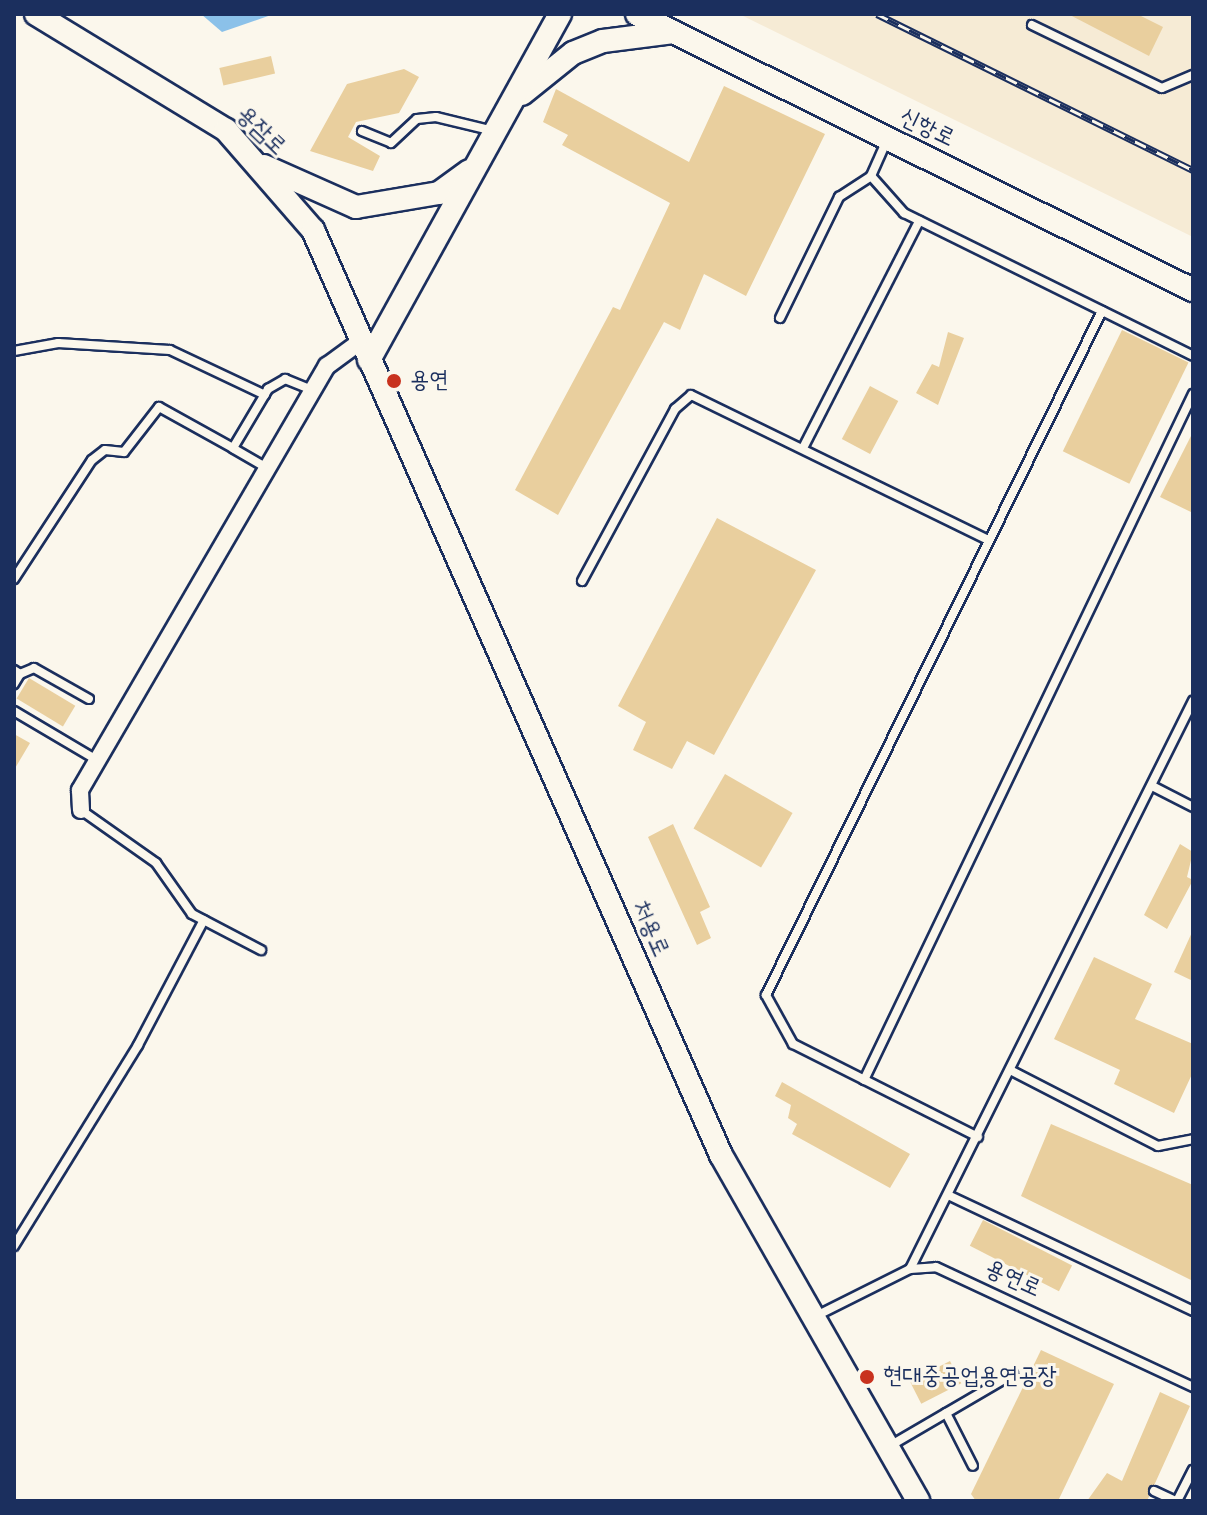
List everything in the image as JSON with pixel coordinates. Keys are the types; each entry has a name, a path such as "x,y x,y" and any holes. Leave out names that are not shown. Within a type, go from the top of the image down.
{"street":[{"name":"용잠로","path":"36,14 226,130 261,165 313,230 365,351"},
{"path":"81,810 80,790 312,390 334,354 365,351 476,165 560,14"},
{"name":"신항로","path":"643,16 1193,290"},
{"path":"511,102 573,53 673,32"},
{"path":"261,165 356,207 439,193 476,165"},
{"name":"처용로","path":"365,351 721,1155 918,1501"}],"lane":[{"path":"1032,25 1162,88 1193,75"},
{"path":"362,131 391,143 422,117 456,117 495,132"},
{"path":"780,318 839,197 871,176 887,138"},
{"path":"871,176 919,221 1193,356"},
{"path":"804,446 919,221"},
{"path":"978,1137 786,1038 768,1009 768,983 1102,311"},
{"path":"14,351 58,343 170,350 265,395"},
{"path":"233,448 265,395 285,379 312,390"},
{"path":"864,1080 1193,394"},
{"path":"582,581 675,409 691,395 804,446 988,540"},
{"path":"14,579 92,460 105,450 124,452 159,407 267,468"},
{"path":"14,684 17,672 34,668 89,699"},
{"path":"814,1317 910,1269 1012,1071 1193,701"},
{"path":"14,711 97,760"},
{"path":"1152,786 1193,807"},
{"path":"81,810 156,863 204,920 261,950"},
{"path":"14,1246 138,1045 204,920"},
{"path":"1012,1071 1158,1146 1193,1139"},
{"path":"948,1195 1193,1311"},
{"name":"용연로","path":"910,1269 936,1267 1193,1387"},
{"path":"887,1447 1013,1374"},
{"path":"946,1413 973,1466"},
{"path":"1154,1491 1176,1501 1193,1470"}],"shaded area":[{"path":"739,14 1193,16 1193,237"}],"water":[{"path":"201,14 274,14 222,32"}],"building":[{"path":"1068,14 1137,14 1163,27 1149,56"},
{"path":"271,56 275,74 223,85 219,68"},
{"path":"404,69 419,77 399,113 356,122 348,137 380,156 373,171 310,151 347,84"},
{"path":"724,86 825,134 746,296 704,274 680,330 664,322 558,515 515,490 613,307 620,310 670,203 562,145 568,135 543,122 556,89 689,162"},
{"path":"1122,330 1189,362 1129,484 1063,451"},
{"path":"948,332 964,338 938,405 916,393 932,364 939,367"},
{"path":"870,386 898,401 870,454 842,439"},
{"path":"1193,432 1193,513 1160,497"},
{"path":"717,518 816,570 714,755 687,741 672,769 633,750 646,722 618,706"},
{"path":"29,678 75,706 63,726 17,699"},
{"path":"14,734 30,743 14,770"},
{"path":"725,774 793,813 761,868 694,829"},
{"path":"673,824 710,907 700,912 711,938 697,945 648,837"},
{"path":"1180,844 1193,852 1187,877 1193,880 1167,929 1144,915"},
{"path":"1193,930 1193,981 1174,972"},
{"path":"1094,957 1152,984 1135,1019 1193,1044 1193,1072 1174,1113 1114,1084 1120,1070 1054,1039"},
{"path":"782,1082 910,1154 890,1188 792,1134 797,1124 788,1118 791,1105 775,1096"},
{"path":"1051,1124 1193,1185 1193,1281 1021,1196"},
{"path":"983,1220 1072,1265 1059,1291 970,1246"},
{"path":"1041,1350 1114,1384 1058,1501 976,1501 971,1494"},
{"path":"950,1361 961,1383 921,1404 910,1381"},
{"path":"1160,1392 1190,1406 1147,1501 1087,1501 1107,1473 1122,1481"}],"railway":[{"path":"877,14 1193,170"}],"place":[{"name":"용연","path":"394,381"},
{"name":"현대중공업용연공장","path":"867,1377"}]}
